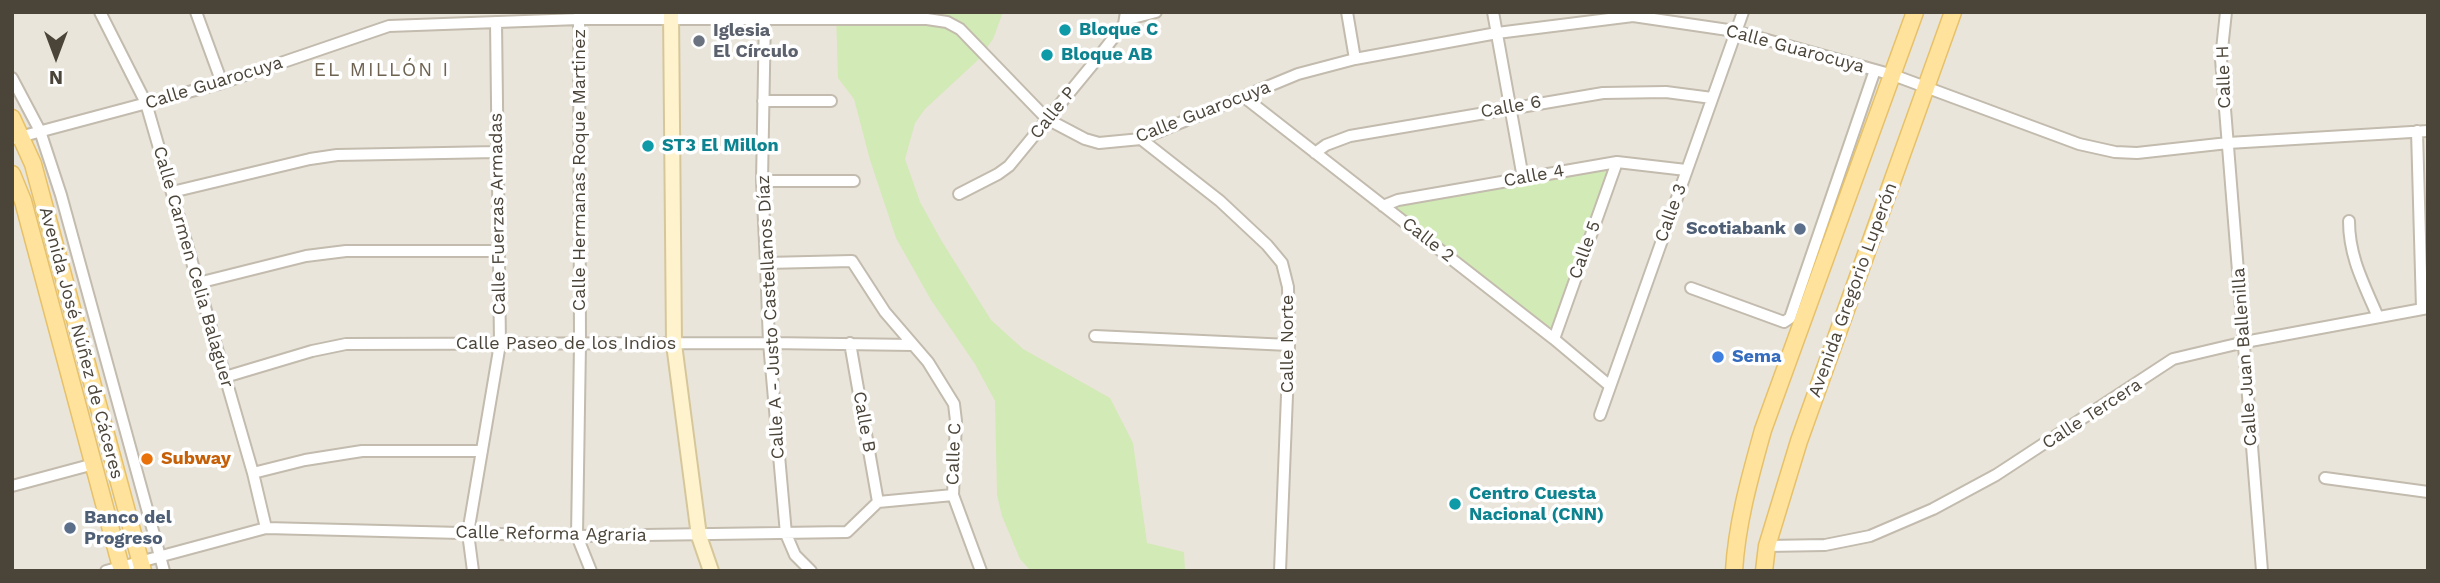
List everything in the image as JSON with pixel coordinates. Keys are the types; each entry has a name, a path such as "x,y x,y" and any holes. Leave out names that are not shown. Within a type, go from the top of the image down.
{"main road":[{"name":"Avenida Gregorio Luperón","path":"1734,571 1735,547 1746,489 1763,430 1915,12"},
{"name":"Avenida Gregorio Luperón","path":"1764,571 1767,546 1799,441 1953,12"},
{"name":"Avenida José Núñez de Cáceres","path":"12,118 17,137 36,177 142,566"},
{"name":"Avenida José Núñez de Cáceres","path":"12,174 23,201 94,464 117,570"}],"street":[{"name":"Calle Carmen Celia Balaguer","path":"100,12 146,103 253,473 266,528"},
{"path":"196,12 222,83"},
{"path":"1126,16 1156,12"},
{"path":"1347,12 1355,59"},
{"path":"1493,12 1523,178"},
{"name":"Calle 3","path":"1600,415 1743,12"},
{"name":"Calle H","path":"2226,12 2221,59 2228,143"},
{"name":"Calle Guarocuya","path":"17,137 222,83 389,26 579,16 671,15 927,19 947,22 960,29 1047,119 1085,139 1099,143 1140,139 1298,74 1355,59 1497,33 1633,16 1735,31 1893,75 2079,144 2115,152 2137,153 2228,143 2422,131"},
{"path":"671,15 674,344 699,536 711,571"},
{"name":"Calle Hermanas Roque Martinez","path":"579,16 578,536 591,571"},
{"name":"Calle A - Justo Castellanos Díaz","path":"765,16 762,181 769,343 786,534 795,555 811,571"},
{"name":"Calle P","path":"959,194 1009,166 1097,59 1126,16"},
{"name":"Calle Fuerzas Armadas","path":"473,571 468,533 500,344 496,22"},
{"path":"1691,288 1784,322 1790,318 1875,70"},
{"path":"12,78 40,131 61,194 164,571"},
{"name":"Calle 6","path":"1315,153 1326,145 1350,136 1603,93 1633,91 1712,98"},
{"name":"Calle 2","path":"1244,97 1554,339 1610,386"},
{"path":"763,101 831,101"},
{"path":"2422,131 2425,308"},
{"name":"Calle Norte","path":"1140,139 1220,201 1282,264 1287,287 1289,345 1280,571"},
{"name":"Calle Juan Ballenilla","path":"2228,143 2262,571"},
{"path":"172,192 310,159 497,152"},
{"name":"Calle 4","path":"1383,206 1398,200 1617,162 1686,170"},
{"name":"Calle 5","path":"1554,339 1617,162"},
{"path":"762,181 855,181"},
{"path":"2349,221 2349,240 2353,256 2378,317"},
{"path":"198,282 306,257 346,251 497,251"},
{"name":"Calle C","path":"766,262 852,261 885,312 928,362 954,404 957,421 953,495 981,571"},
{"name":"Calle Tercera","path":"1767,546 1825,545 1870,536 1933,509 1996,475 2174,359 2245,342 2425,308"},
{"path":"1095,336 1289,345"},
{"name":"Calle Paseo de los Indios","path":"225,377 331,346 769,343 913,345"},
{"name":"Calle B","path":"850,343 878,502"},
{"path":"253,473 305,460 362,451 482,451"},
{"path":"12,486 94,464"},
{"path":"2325,478 2428,492"},
{"path":"878,502 953,495"},
{"name":"Calle Reforma Agraria","path":"117,570 142,566 160,556 266,528 578,536 847,532 878,502"}],"shaded area":[{"path":"12,12 2428,12 2428,571 12,571"}],"green space":[{"path":"836,12 1003,12 993,39 978,60 925,109 915,123 905,159 920,202 991,320 1023,349 1110,398 1133,443 1147,543 1184,552 1185,571 1031,571 1020,559 1002,516 997,495 995,401 975,364 931,300 896,238 870,160 854,99 838,78"},
{"path":"1610,167 1551,328 1394,206"}],"place":[{"name":"Bloque C","path":"1065,30"},
{"name":"Iglesia El Círculo","path":"699,41"},
{"name":"Bloque AB","path":"1047,55"},
{"name":"ST3 El Millon","path":"648,146"},
{"name":"Scotiabank","path":"1800,229"},
{"name":"Sema","path":"1718,357"},
{"name":"Subway","path":"147,459"},
{"name":"Centro Cuesta Nacional (CNN)","path":"1455,504"},
{"name":"Banco del Progreso","path":"70,528"}],"district":[{"name":"EL MILLÓN I","path":"382,70"}]}
